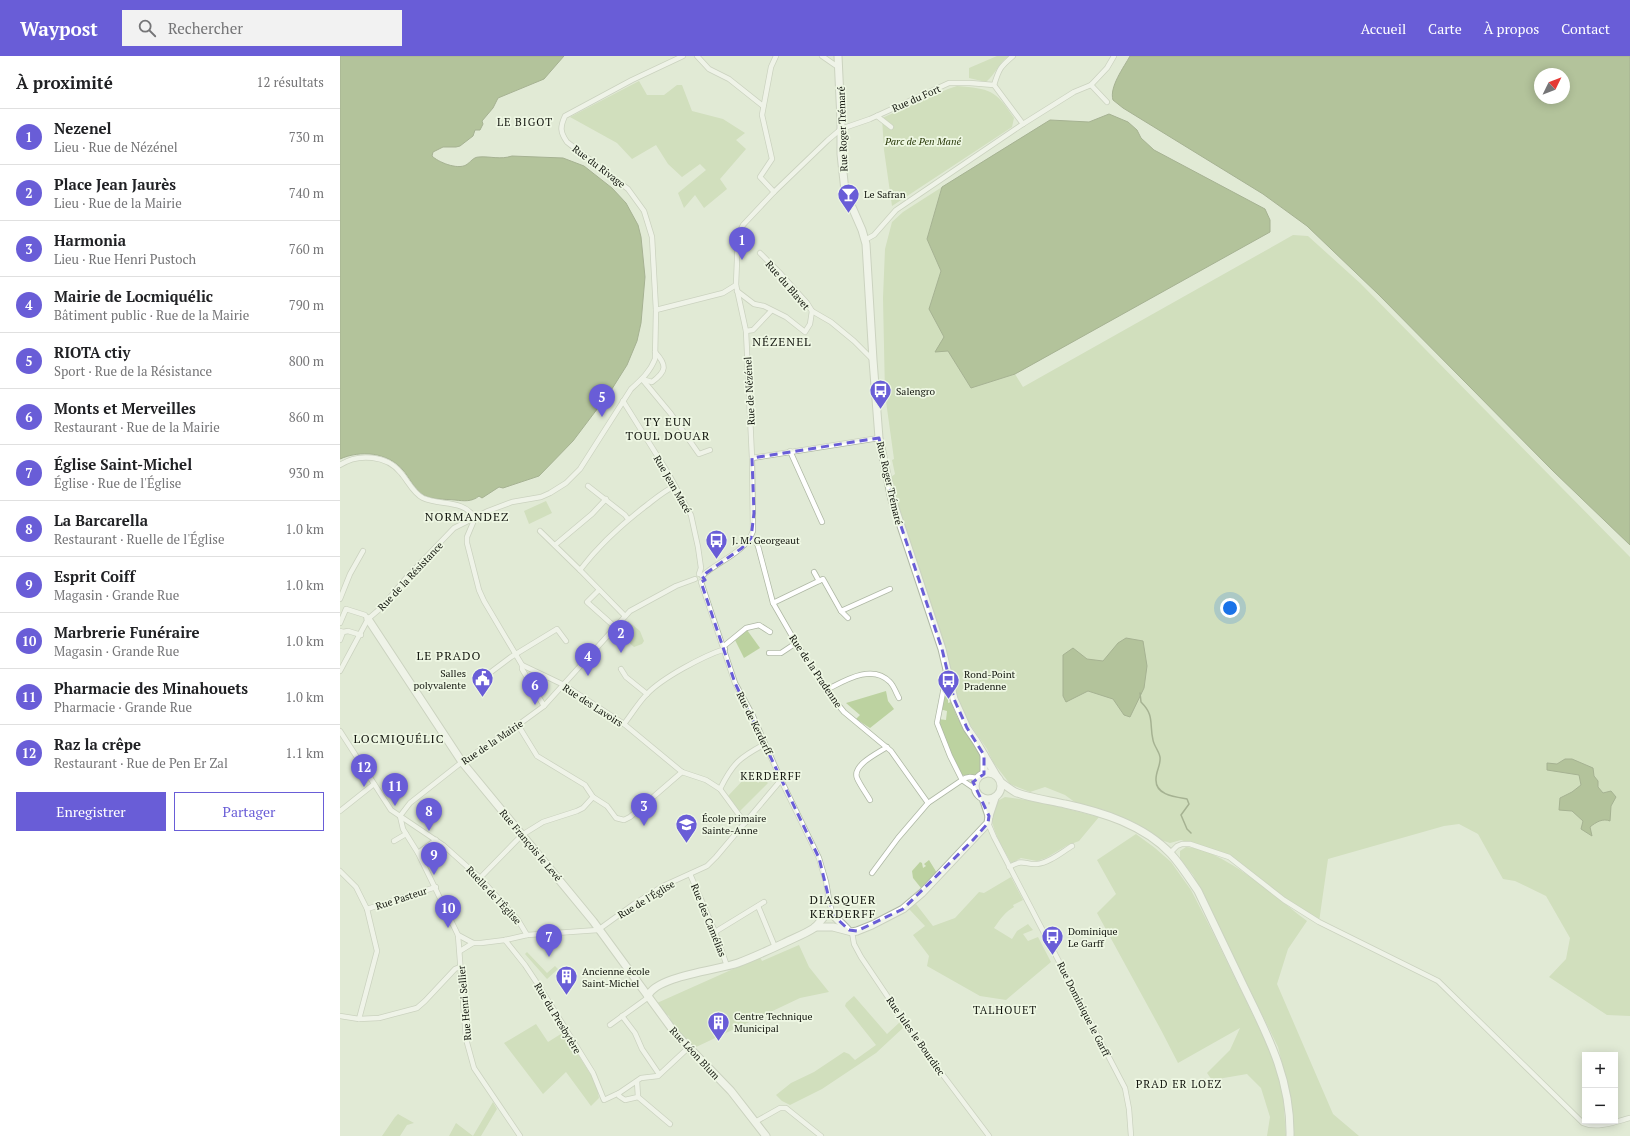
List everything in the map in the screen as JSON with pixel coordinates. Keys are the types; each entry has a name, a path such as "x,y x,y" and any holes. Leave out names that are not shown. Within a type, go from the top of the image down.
{"street":[{"name":"Rue du Rivage","path":"642,379 652,368 655,359 656,310 652,236 644,211 628,189 567,142 561,134 561,125 565,116 632,80 683,56"},
{"path":"697,56 709,69 730,79 763,106"},
{"path":"774,192 760,177 772,159 762,115 772,67 776,56"},
{"path":"822,56 839,66"},
{"name":"Rue Roger Trémaré","path":"838,56 841,154 845,191 865,240 880,438 892,499 942,649 954,699 967,728 996,775"},
{"path":"1013,56 1003,63 994,85 1022,124"},
{"path":"865,240 874,235 896,210 1022,124 1074,92 1091,85 1107,68 1114,56"},
{"name":"Rue du Fort","path":"841,129 870,119 949,83 970,82 994,85"},
{"path":"1091,85 1107,102"},
{"path":"877,116 891,127"},
{"name":"Rue de Nézénel","path":"750,538 753,531 754,513 752,458 746,331 737,288 738,235 743,225 774,192 841,129"},
{"name":"Rue du Blavet","path":"760,253 807,303 812,312 831,322 854,341 873,360"},
{"path":"656,310 737,288 754,304 764,306 771,311 786,317 805,332 810,324 812,312"},
{"path":"746,331 753,330 771,311"},
{"path":"642,379 652,382 662,374 664,367 663,361 654,351"},
{"path":"623,401 631,389 642,379"},
{"path":"642,379 662,402 699,454 710,450"},
{"name":"Rue Jean Macé","path":"623,401 691,514 698,547 701,575"},
{"name":"Rue de la Résistance","path":"340,671 342,664 361,635 368,619 382,607 407,577 454,528 488,511 512,502 531,500 545,495 566,483 580,469 623,401"},
{"path":"752,458 880,438"},
{"path":"790,451 822,522"},
{"path":"340,465 354,458 366,456 376,458 393,465 400,471 420,496 429,501 454,504 465,508 475,518 467,537 467,543 479,590 544,706"},
{"path":"588,486 606,499 628,519"},
{"path":"580,570 591,555 628,519 667,490 675,486"},
{"path":"554,545 592,514 606,499"},
{"path":"540,531 624,616"},
{"path":"701,575 703,580 701,582 697,582 695,579 696,576 701,575 742,548 750,538"},
{"name":"Rue de la Pradenne","path":"750,538 756,542 758,546 773,603 826,690 844,712 887,747 900,762 928,803"},
{"path":"340,599 350,574 363,551"},
{"path":"814,572 819,581"},
{"name":"Rue de la Mairie","path":"400,816 410,804 462,762 544,706 630,611 673,587 695,579"},
{"path":"773,603 823,579 841,611 848,618"},
{"name":"Rue de Kerderff","path":"701,582 735,683 752,714 781,780 819,858 826,882 830,905 830,917"},
{"path":"841,611 890,589"},
{"path":"599,590 587,602 615,627"},
{"path":"340,623 346,609 365,615 368,619"},
{"name":"Rue François le Levé","path":"368,619 462,762 600,929"},
{"path":"624,724 647,694 663,680 724,648 746,628 759,625 770,632"},
{"path":"487,674 557,629 566,641"},
{"path":"340,640 342,632 348,631 361,635"},
{"path":"769,653 781,653 796,643"},
{"name":"Rue des Lavoirs","path":"522,667 564,685 624,724 682,772 706,780 720,789 745,823"},
{"path":"621,669 626,677 647,694"},
{"path":"826,690 845,680 866,673 879,676 890,682 899,698"},
{"path":"944,687 937,723 950,756 962,780 975,789 978,795 986,799 1016,792"},
{"path":"518,725 537,756 580,781 593,796 607,806 616,818 621,821 626,820 682,772"},
{"name":"Ruelle de l'Église","path":"340,731 391,810 436,840 480,878 518,920 527,935"},
{"path":"720,789 729,771 736,762 765,744"},
{"path":"870,800 856,777 857,770 859,765 887,747"},
{"path":"975,789 975,784 981,776 984,755"},
{"path":"872,873 898,838 928,803 962,780 990,773 996,775 1002,783 1016,792 1088,809 1112,817 1134,827 1152,838 1170,853 1187,873 1198,891 1274,1048 1288,1098 1290,1136"},
{"name":"Rue de l'Église","path":"600,929 634,904 663,886 708,866 781,780"},
{"path":"815,927 833,927 857,931 903,909 913,901 988,819 1002,783"},
{"path":"340,811 374,784"},
{"path":"480,878 522,835 543,822 583,808 593,796"},
{"path":"983,798 988,819"},
{"name":"Rue Henri Sellier","path":"400,816 403,829 436,887 458,935 466,1038 474,1068 520,1136"},
{"name":"Rue Dominique le Garff","path":"988,819 1009,867 1125,1088 1129,1109 1131,1136"},
{"path":"394,841 406,834"},
{"path":"418,853 436,840"},
{"path":"1170,853 1177,846 1190,844 1229,857 1284,900 1320,922 1438,981 1583,1123 1597,1126 1630,1118"},
{"path":"1009,867 1022,861 1037,864 1044,862 1072,846"},
{"path":"340,871 356,887 367,909 377,951 359,1019"},
{"name":"Rue des Camélias","path":"690,874 715,932 727,966"},
{"name":"Rue Pasteur","path":"367,909 436,887"},
{"path":"715,932 764,902"},
{"path":"758,906 775,947"},
{"path":"830,917 850,931"},
{"path":"825,927 822,923 830,917"},
{"path":"830,917 836,924 833,927"},
{"path":"610,1025 646,999 650,992 672,980 693,972 727,966 775,947 815,927 830,917"},
{"path":"460,951 473,943 505,940 527,935 600,929"},
{"name":"Rue Léon Blum","path":"600,929 675,1033 731,1091 766,1136"},
{"name":"Rue Jules le Bourdiec","path":"850,931 854,944 861,957 921,1046 989,1136"},
{"path":"458,935 473,943"},
{"name":"Rue du Presbytère","path":"505,940 525,965 539,986 593,1074 604,1100 619,1093"},
{"path":"340,1016 359,1019 379,1018 417,1008 455,969 460,967"},
{"path":"622,1016 635,1034 642,1050 659,1074"},
{"path":"638,1097 625,1100 619,1096 619,1093 641,1078 658,1076 688,1048"},
{"path":"636,1081 638,1097 670,1124"},
{"path":"755,1122 780,1108 786,1108 821,1136"}],"highlighted area":[{"path":"879,438 892,499 942,649 954,699 967,728 984,755 984,774 973,782 989,816 988,823 973,840 903,909 857,931 849,930 833,915 819,858 735,683 701,582 705,580 702,576 742,548 751,538 754,513 752,458"}],"green space":[{"path":"997,56 1009,56 1002,62 986,82 969,78 969,68"},
{"path":"639,81 647,95 664,95 677,85 682,85 692,111 723,119 745,133 736,140 746,149 720,179 727,189 704,208 695,195 684,208 678,193 706,170 700,164 682,177 668,164 656,145 632,159 617,143 570,117"},
{"name":"Parc de Pen Mané","path":"957,86 977,88 991,92 1002,101 1014,118 1012,127 892,206 884,150 882,118"},
{"path":"942,187 927,239 941,271 929,309 944,337 948,351 971,388 1015,374 1023,387 1293,235 1308,236 1360,283 1630,557 1630,1016 1607,1015 1549,977 1566,959 1570,938 1546,896 1515,881 1503,879 1478,834 1459,824 1444,826 1328,859 1319,922 1284,900 1229,857 1181,840 1170,843 1158,839 1137,824 1104,810 1076,803 1065,795 1045,787 1030,792 1010,784 993,762 987,749 962,710 899,509 891,477 895,474 892,460 894,459 885,394 883,298 885,249 892,222 903,212"},
{"path":"546,501 552,513 529,524 524,511"},
{"path":"628,621 640,631 644,641 642,644 634,647 618,633"},
{"path":"747,630 760,648 744,658 735,640"},
{"path":"886,691 888,701 894,709 870,728 856,719 860,715 846,703"},
{"path":"948,694 948,703 951,702 961,724 980,753 982,764 981,770 974,775 961,775 950,756 938,719 946,720 947,711 940,709 943,695"},
{"path":"746,777 752,781 756,780 758,783 763,778 768,783 739,812 728,796"},
{"path":"1005,797 1040,802 1099,817 1079,841 1037,861 1021,858 1011,863 994,828 992,818 992,810 997,803"},
{"path":"1136,834 1171,862 1191,890 1212,931 1271,1052 1283,1094 1286,1136 1267,1136 1270,1117 1261,1088 1247,1074 1212,1080 1207,1073 1230,1050 1240,1028 1178,1063 1097,913 1116,894 1097,860"},
{"path":"1186,847 1216,856 1232,865 1249,876 1307,921 1288,949 1277,984 1333,1114 1359,1136 1293,1136 1293,1116 1290,1095 1278,1047 1193,875 1180,859 1180,851"},
{"path":"929,860 937,873 921,888 913,878 912,871 920,862 922,863 923,868 926,866 924,864"},
{"path":"1011,877 1023,900 1013,905 1014,907 1003,916 994,928 1012,939 1017,931 1028,924 1033,930 1023,934 1028,941 1038,937 1051,962 1006,1000 980,996 927,966 929,956 913,935 925,926 909,909 916,904 933,926 955,918 979,892 984,893"},
{"path":"799,945 809,967 829,992 800,998 694,1048 682,1037 669,1016 664,1013 657,1003 760,957 762,961"},
{"path":"527,952 547,973 555,966 558,969 547,979 525,954"},
{"path":"854,996 887,1034 900,1022 904,1027 876,1053 822,1089 790,1105 782,1101 776,1095 791,1083 814,1072 844,1052 849,1054 855,1060 876,1045 845,1006 846,1003"},
{"path":"536,1024 548,1042 564,1032 596,1083 599,1098 591,1106 566,1072 543,1094 504,1043"},
{"path":"493,1102 497,1109 481,1136 473,1136"},
{"path":"398,1114 414,1123 407,1125 400,1136 382,1136 395,1117"},
{"path":"456,1123 473,1136 449,1136"}],"shaded area":[{"path":"340,56 564,56 544,79 498,98 493,108 482,121 483,124 480,130 475,130 473,136 460,146 443,147 433,152 432,156 443,163 458,167 466,165 477,157 503,158 512,156 563,158 584,166 612,188 626,203 638,225 641,237 645,277 641,323 637,341 627,365 610,392 573,441 539,476 503,488 499,487 482,498 479,496 465,501 438,499 426,496 419,492 403,470 390,459 373,454 356,454 340,459"},
{"path":"1130,56 1630,56 1630,545 1553,471 1378,294 1307,226 1263,194 1123,108 1113,100 1113,89"},
{"path":"1109,114 1128,122 1137,130 1141,138 1154,150 1265,209 1270,220 1270,232 1015,374 971,388 948,351 935,352 944,337 929,309 941,271 927,239 942,187 1050,120 1089,122"},
{"path":"1126,638 1143,641 1147,666 1144,688 1130,717 1124,715 1113,699 1088,691 1066,702 1063,696 1063,655 1073,648 1087,659 1103,661 1118,643"},
{"path":"1565,759 1572,759 1593,768 1594,776 1598,781 1598,787 1603,793 1611,791 1616,797 1611,806 1610,821 1600,821 1590,827 1592,836 1581,829 1583,821 1572,811 1559,810 1560,798 1572,792 1581,785 1579,775 1547,770 1547,763 1557,764"}],"waterway":[{"path":"1140,693 1141,702 1150,716 1153,740 1160,757 1160,763 1156,776 1157,784 1162,792 1187,799 1189,804 1181,815 1187,829 1191,833"}],"place":[{"name":"Le Safran","path":"849,214"},
{"name":"Nezenel","path":"742,260"},
{"name":"Salengro","path":"881,410"},
{"name":"RIOTA ctiy","path":"602,417"},
{"name":"J. M. Georgeaut","path":"716,560"},
{"name":"Place Jean Jaurès","path":"621,653"},
{"name":"Mairie de Locmiquélic","path":"588,676"},
{"name":"Salles polyvalente","path":"482,698"},
{"name":"Rond-Point Pradenne","path":"949,700"},
{"name":"Monts et Merveilles","path":"535,705"},
{"name":"Raz la crêpe","path":"364,787"},
{"name":"Pharmacie des Minahouets","path":"395,806"},
{"name":"Harmonia","path":"644,826"},
{"name":"La Barcarella","path":"429,831"},
{"name":"École primaire Sainte-Anne","path":"686,844"},
{"name":"Esprit Coiff","path":"434,875"},
{"name":"Marbrerie Funéraire","path":"448,928"},
{"name":"Dominique Le Garff","path":"1053,956"},
{"name":"Église Saint-Michel","path":"549,957"},
{"name":"Ancienne école Saint-Michel","path":"567,996"},
{"name":"Centre Technique Municipal","path":"719,1042"}],"district":[{"name":"LE BIGOT","path":"525,122"},
{"name":"NÉZENEL","path":"782,342"},
{"name":"TY EUN TOUL DOUAR","path":"668,429"},
{"name":"NORMANDEZ","path":"467,517"},
{"name":"LE PRADO","path":"449,656"},
{"name":"LOCMIQUÉLIC","path":"399,739"},
{"name":"KERDERFF","path":"771,776"},
{"name":"DIASQUER KERDERFF","path":"843,907"},
{"name":"TALHOUET","path":"1005,1010"},
{"name":"PRAD ER LOEZ","path":"1179,1084"}]}
